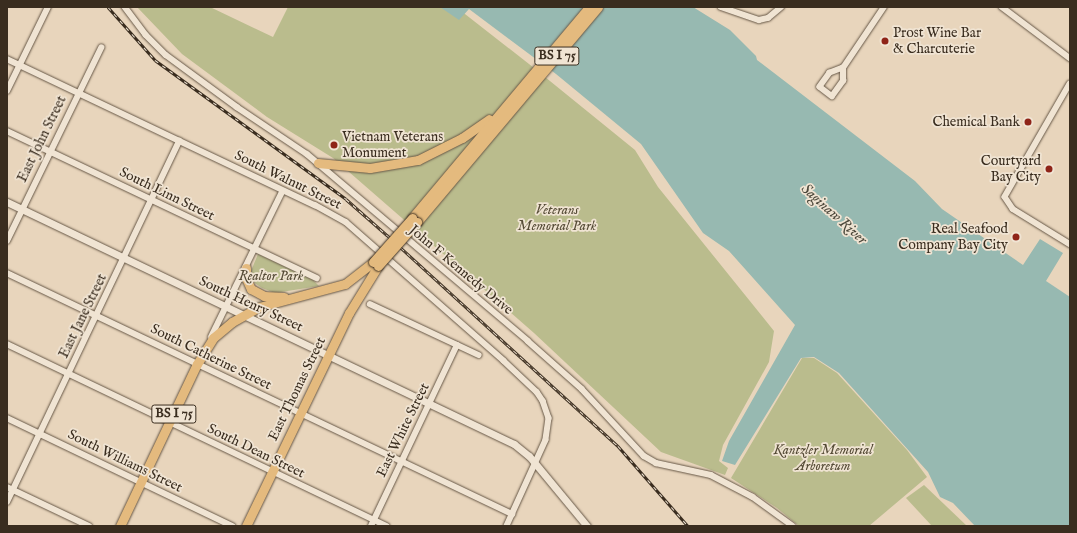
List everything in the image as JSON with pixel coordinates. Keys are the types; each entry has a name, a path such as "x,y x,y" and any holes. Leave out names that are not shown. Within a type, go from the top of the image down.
{"highway":[{"name":"BS I 75","path":"120,526 142,483 197,364 213,338 244,314 259,307 345,284 376,264 513,102 589,7"},
{"name":"BS I 75","path":"414,220 500,111 513,102 598,7"},
{"path":"318,163 370,168 418,160 462,138 500,111"},
{"name":"East Thomas Street","path":"246,526 353,306 376,264"},
{"path":"246,268 248,284 257,293 297,297"}],"street":[{"path":"7,91 48,7"},
{"name":"John F Kennedy Drive","path":"125,7 146,36 166,55 318,163 582,388 644,456 656,463 711,475 753,497 793,526"},
{"path":"721,7 758,20 768,18 781,7"},
{"path":"843,68 830,73 820,87 832,96 843,81 843,68 884,7"},
{"path":"1002,7 1070,58"},
{"name":"East John Street","path":"7,241 101,48"},
{"name":"South Walnut Street","path":"7,59 180,141 282,192 315,205 346,222 462,323 537,392 547,410 549,427 536,466"},
{"path":"1070,84 1006,194 1006,202 1013,209 1070,244"},
{"name":"South Linn Street","path":"7,131 317,278"},
{"name":"East Jane Street","path":"7,502 180,141"},
{"path":"207,346 282,192"},
{"name":"South Henry Street","path":"7,202 514,444 536,466 587,526"},
{"name":"South Catherine Street","path":"7,272 96,316 512,514"},
{"path":"370,304 479,355"},
{"name":"South Dean Street","path":"7,344 387,526"},
{"name":"East White Street","path":"371,526 457,345"},
{"name":"South Williams Street","path":"7,418 232,526"},
{"path":"507,526 536,466"},
{"path":"7,486 89,526"}],"green space":[{"name":"Veterans Memorial Park","path":"137,7 210,7 273,37 288,7 456,7 529,64 635,150 658,187 774,331 769,362 723,445 719,461 728,468 725,475 661,452 534,333 333,158 267,117 182,54"},
{"name":"Realtor Park","path":"258,254 313,280 319,286 275,293 262,288 252,281 251,271"},
{"name":"Kantzler Memorial Arboretum","path":"802,358 814,358 837,373 907,450 927,477 869,526 799,526 777,508 731,478"},
{"path":"924,485 967,526 932,526 906,498"}],"water":[{"name":"Saginaw River","path":"440,7 693,7 730,30 756,56 757,60 915,181 942,209 1023,265 1040,239 1063,253 1046,281 1070,297 1070,526 975,526 953,503 940,497 928,472 839,373 814,357 801,358 735,465 722,461 729,441 795,325 729,251 703,233 641,144 556,74 469,9 459,20"}],"railway":[{"path":"108,7 155,60 346,199 387,235 618,446 688,526"}],"place":[{"name":"Prost Wine Bar & Charcuterie","path":"885,41"},
{"name":"Chemical Bank","path":"1028,122"},
{"name":"Vietnam Veterans Monument","path":"334,145"},
{"name":"Courtyard Bay City","path":"1049,169"},
{"name":"Real Seafood Company Bay City","path":"1016,237"}]}
